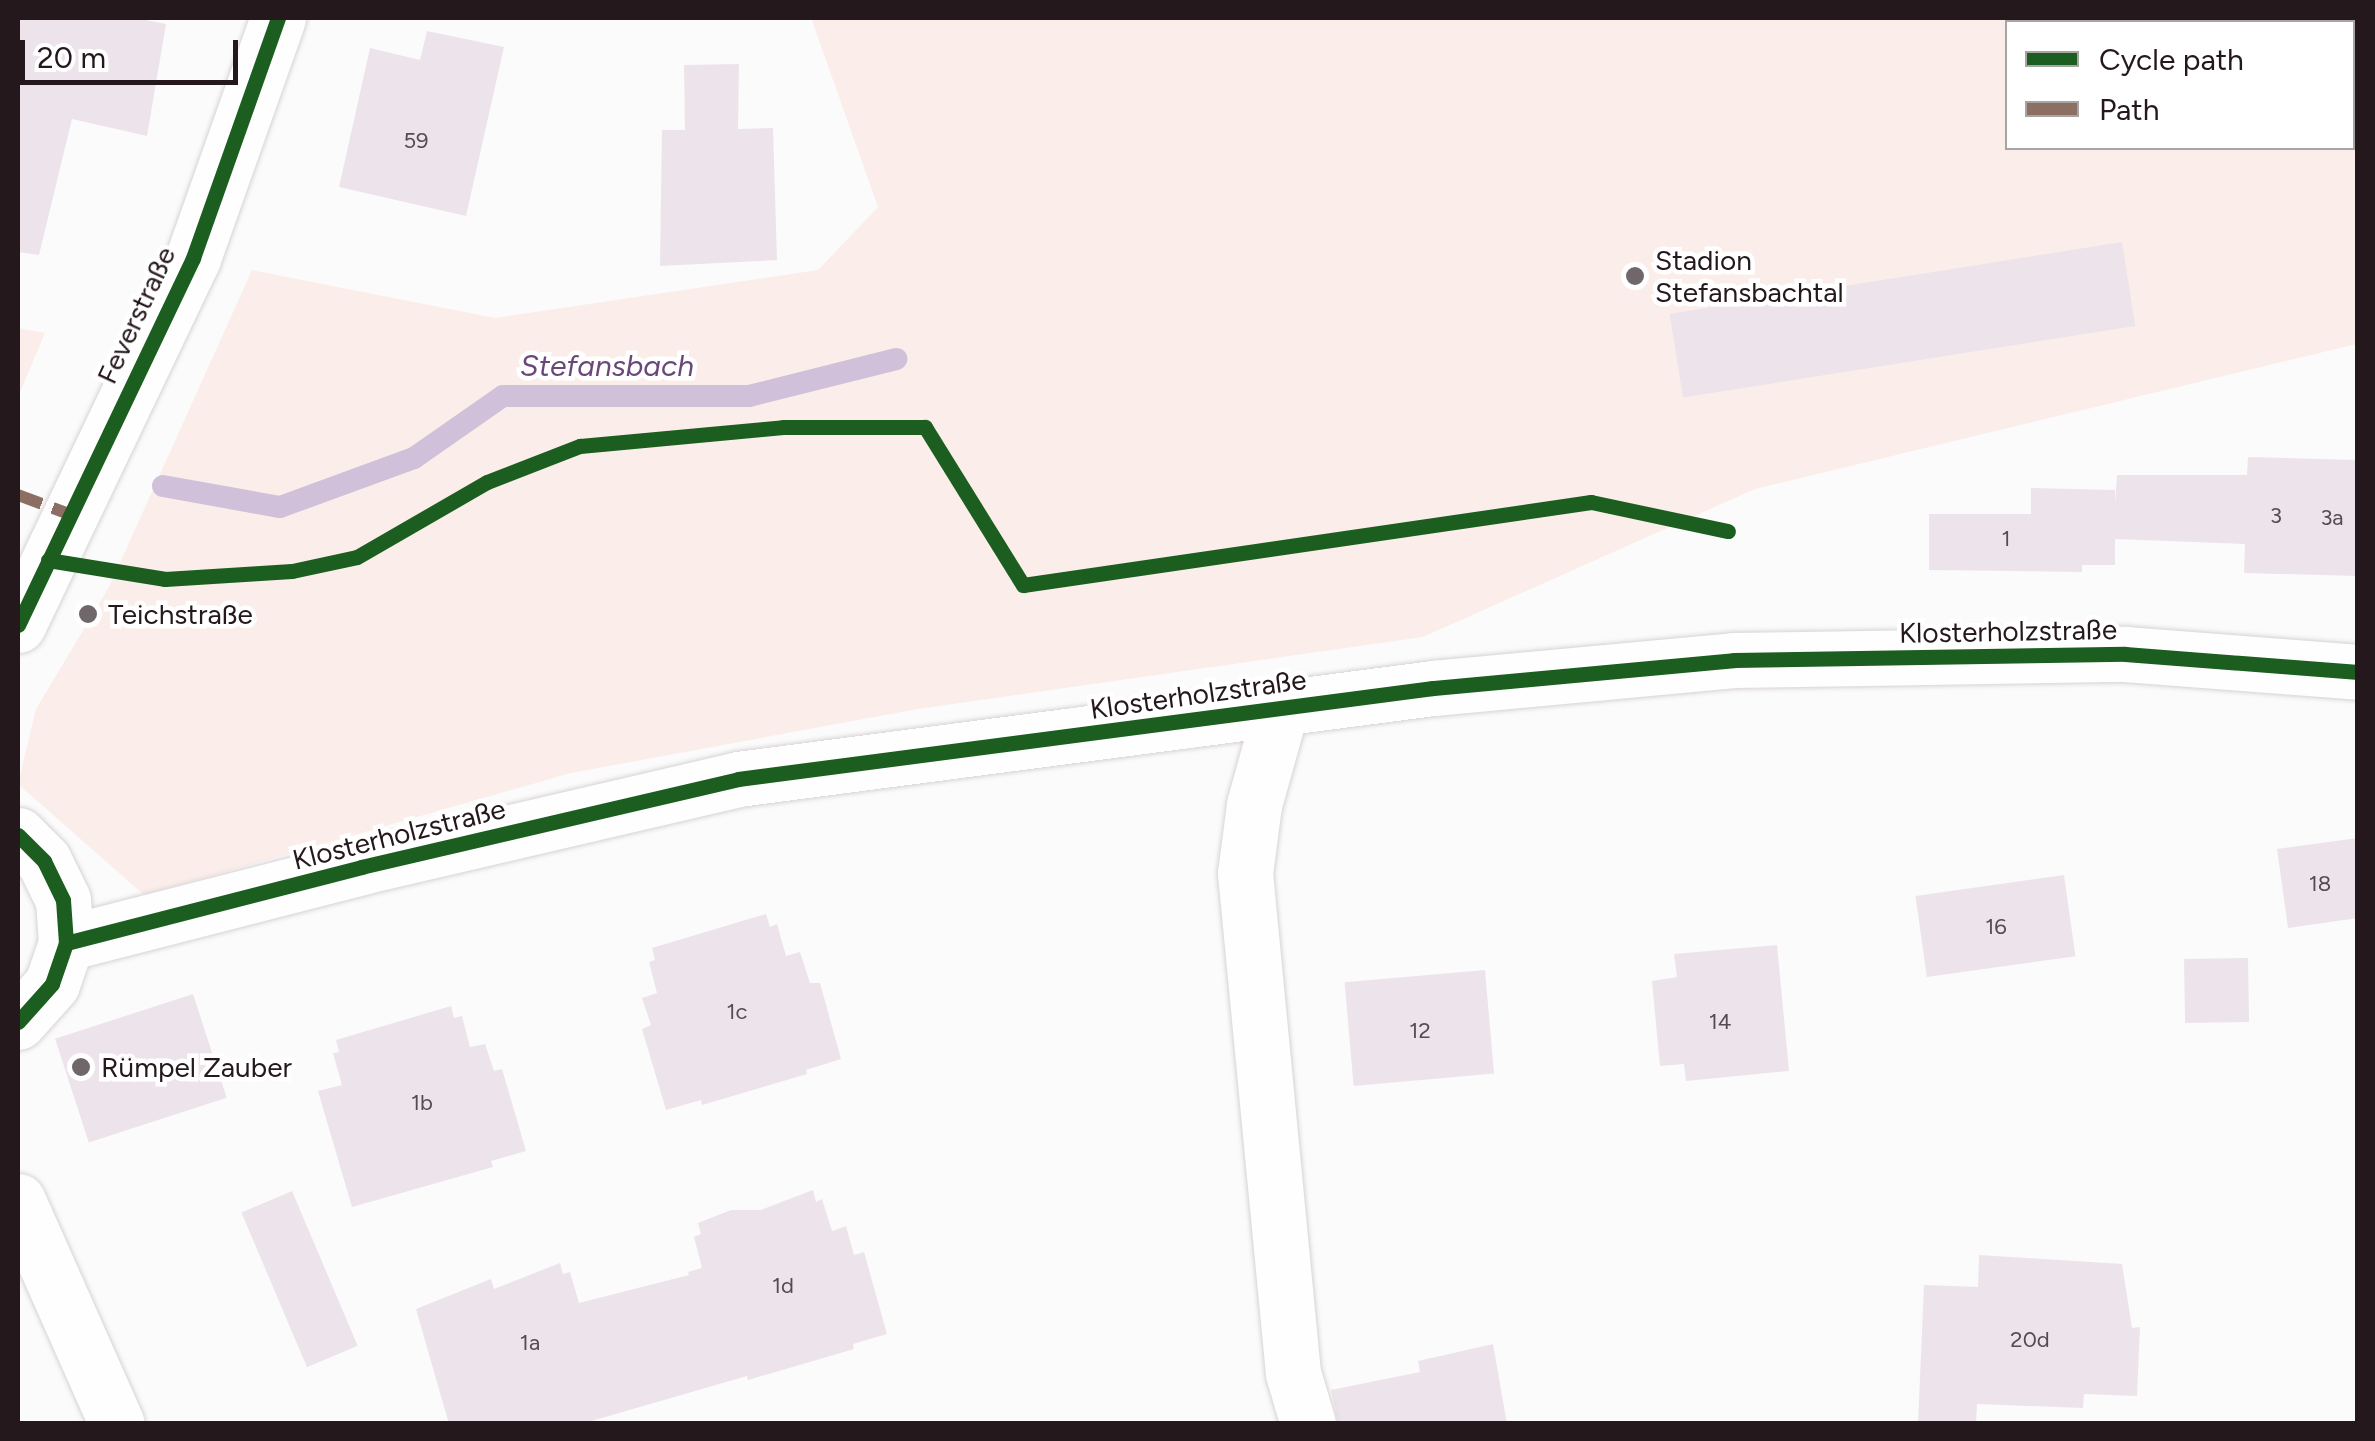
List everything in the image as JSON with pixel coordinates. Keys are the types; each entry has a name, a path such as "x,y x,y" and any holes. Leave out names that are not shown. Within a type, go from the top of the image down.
{"street":[{"name":"Feverstraße","path":"18,625 193,258 278,18"},
{"name":"Klosterholzstraße","path":"66,944 361,868 738,779 1433,688 1734,660 2125,654 2358,672"},
{"name":"Klosterholzstraße","path":"1281,708 1254,805 1245,874 1294,1373 1308,1424"},
{"path":"18,835 44,861 62,900 66,944 52,984 18,1022"},
{"path":"18,1202 117,1424"}],"shaded area":[{"path":"811,18 2357,18 2357,344 1755,489 1423,637 918,709 571,773 144,895 18,784 36,709 109,587 252,270 495,318 818,270 878,207"},
{"path":"18,328 45,333 18,397"}],"building":[{"path":"18,18 136,18 166,24 147,136 72,119 39,255 18,252"},
{"path":"427,31 504,47 466,216 339,187 370,48 420,60"},
{"path":"739,64 738,129 773,128 777,260 660,266 662,130 685,130 684,65"},
{"path":"2122,242 2135,326 1683,398 1670,314"},
{"path":"2248,457 2358,460 2358,576 2244,573 2245,544 2115,539 2115,565 2082,565 2082,572 1929,570 1929,514 2031,514 2031,488 2115,490 2115,504 2117,475 2247,475"},
{"path":"2358,838 2358,918 2288,928 2277,849"},
{"path":"2064,875 2075,956 1927,977 1915,896"},
{"path":"766,914 770,927 777,924 786,956 800,952 810,983 820,983 841,1059 806,1070 807,1074 702,1105 701,1100 666,1110 642,1029 651,1025 642,998 657,993 649,962 655,960 652,948"},
{"path":"1777,945 1789,1071 1686,1081 1684,1064 1660,1066 1652,981 1677,977 1674,954"},
{"path":"2248,958 2249,1022 2185,1023 2184,959"},
{"path":"1485,970 1494,1074 1354,1086 1345,982"},
{"path":"193,994 227,1098 89,1142 55,1039"},
{"path":"451,1006 454,1018 462,1016 470,1047 485,1044 494,1071 502,1069 526,1151 491,1161 493,1167 352,1207 318,1091 342,1085 333,1053 339,1052 336,1040"},
{"path":"813,1190 816,1202 822,1199 832,1231 846,1226 854,1255 864,1252 887,1334 853,1344 854,1349 581,1424 449,1424 416,1309 491,1279 494,1289 560,1263 563,1274 570,1272 579,1303 689,1275 688,1272 702,1268 694,1237 701,1234 698,1223 731,1210 761,1210"},
{"path":"292,1191 358,1346 307,1367 241,1212"},
{"path":"1979,1255 2122,1264 2132,1328 2140,1327 2137,1396 2084,1394 2083,1408 1977,1404 1976,1424 1918,1424 1924,1285 1978,1287"},
{"path":"1493,1344 1507,1424 1338,1424 1331,1390 1420,1372 1418,1361"}],"waterway":[{"name":"Stefansbach","path":"163,486 280,507 414,458 503,396 749,396 896,359"}],"marked path":[{"path":"18,495 69,514"}],"cycle path":[{"path":"18,625 193,258 278,18"},
{"path":"48,560 165,579 292,571 357,557 487,482 580,446 783,427 925,427 1023,585 1591,502 1728,531"},
{"path":"66,943 361,867 738,779 1433,688 1734,660 2125,654 2358,672"},
{"path":"18,835 44,861 63,900 66,943 52,984 18,1022"}],"place":[{"name":"Stadion Stefansbachtal","path":"1635,276"},
{"name":"Teichstraße","path":"88,614"},
{"name":"Rümpel Zauber","path":"81,1067"}]}
